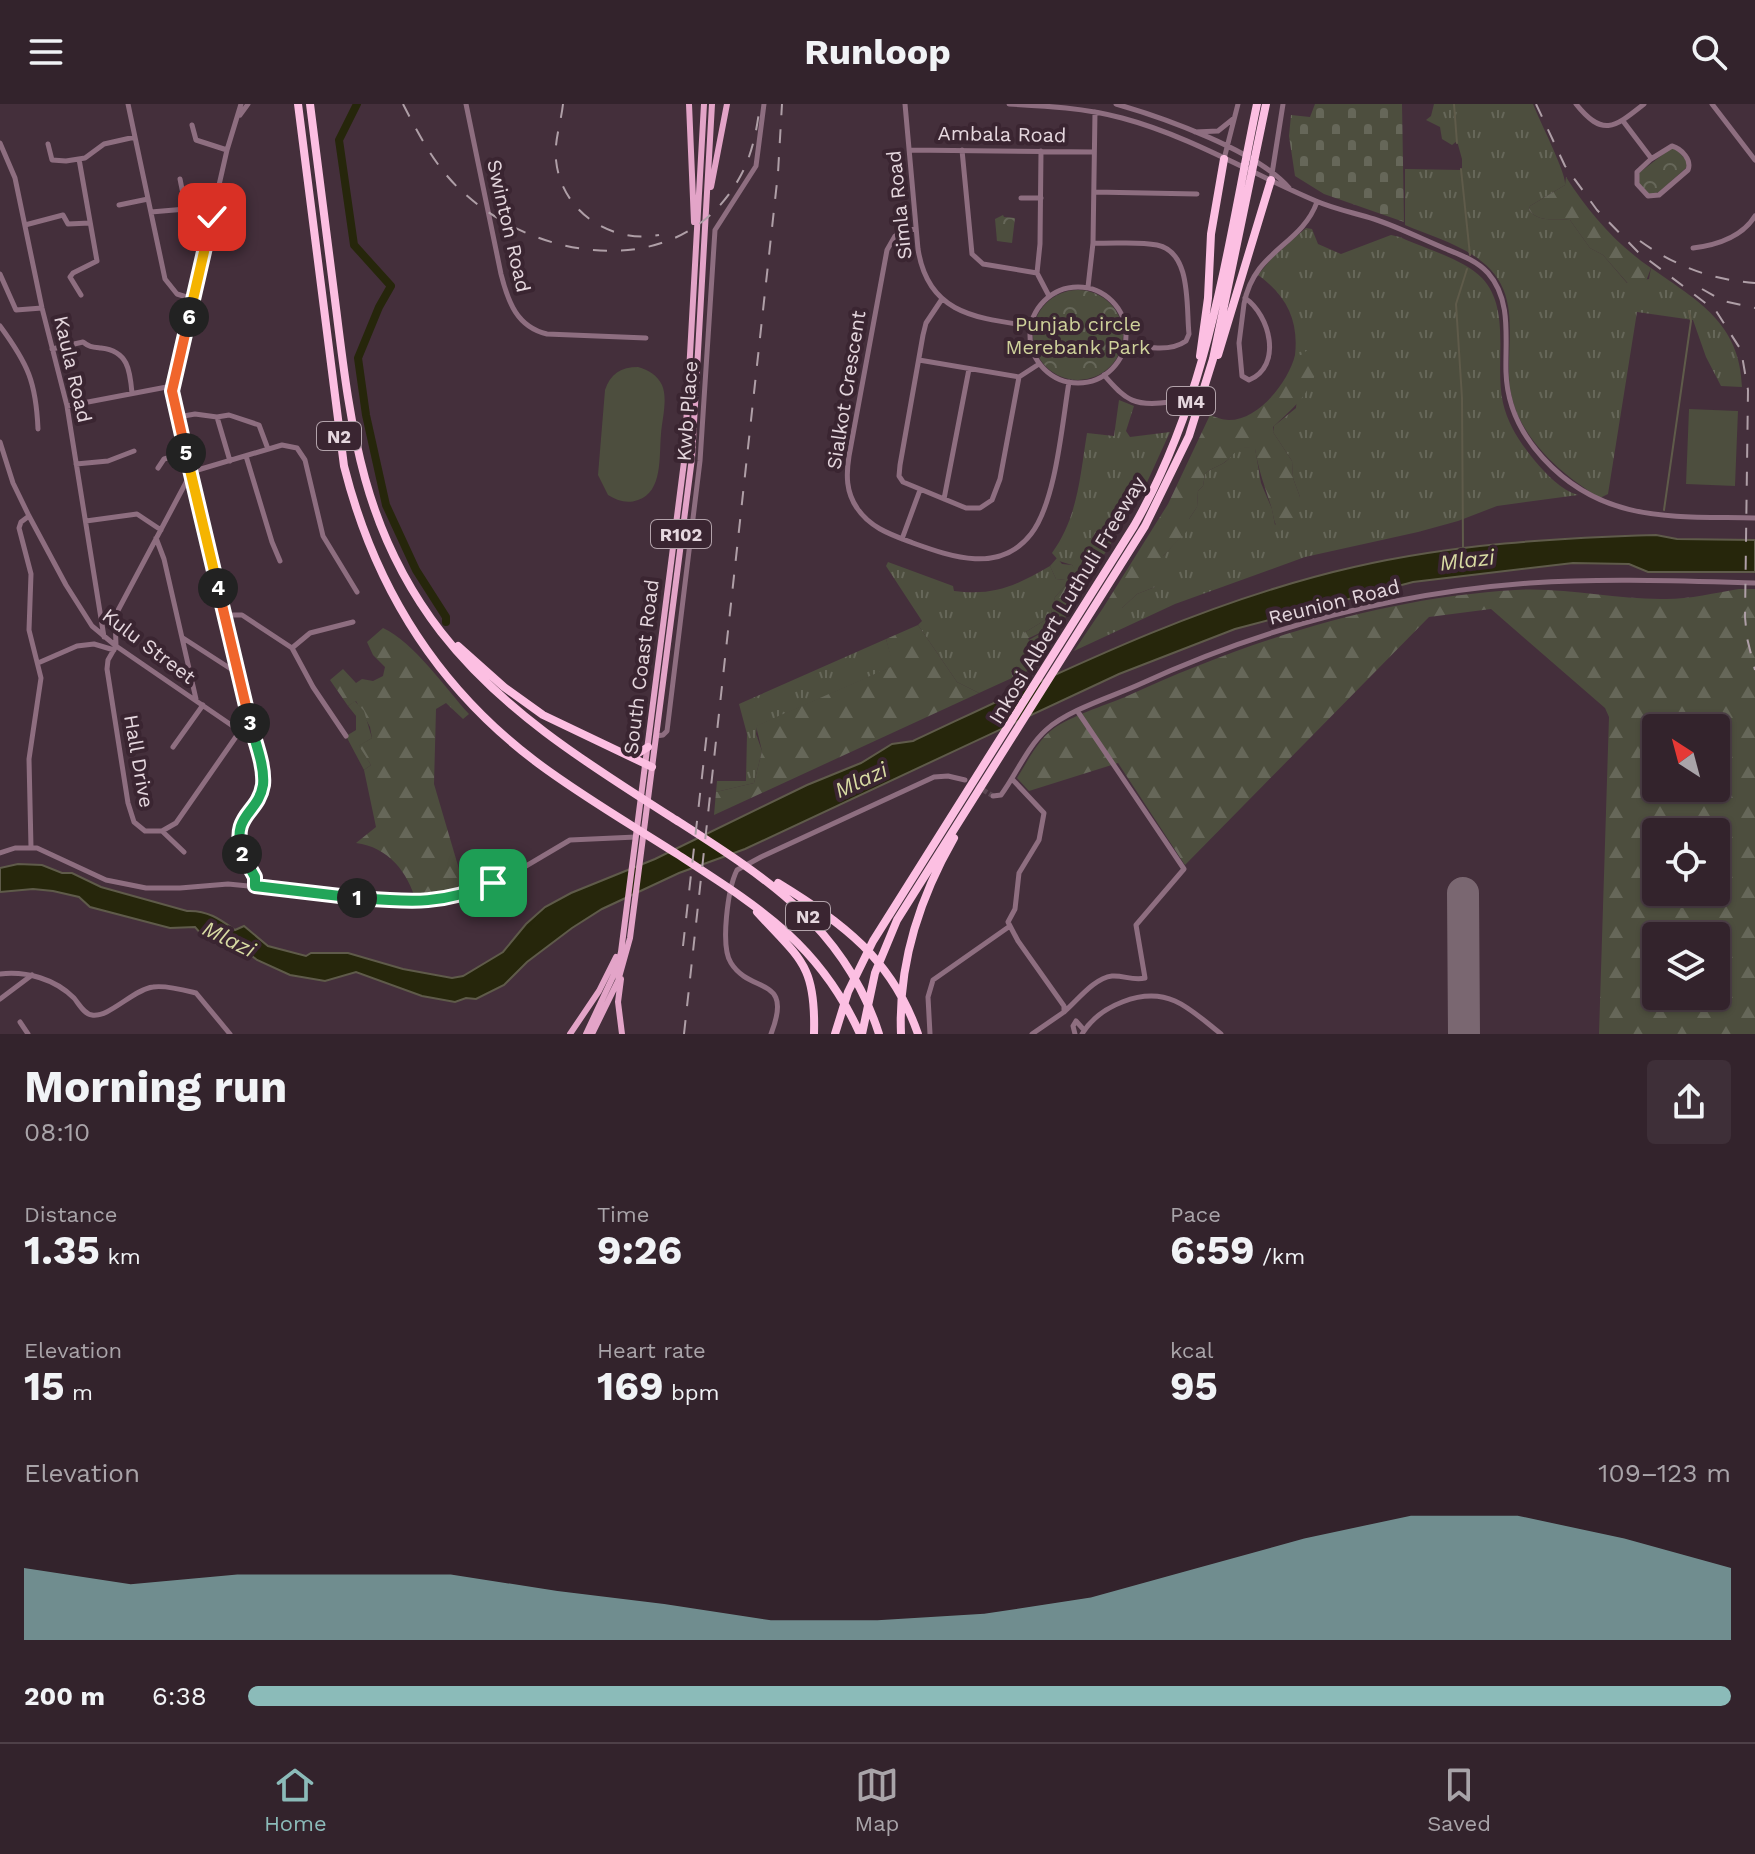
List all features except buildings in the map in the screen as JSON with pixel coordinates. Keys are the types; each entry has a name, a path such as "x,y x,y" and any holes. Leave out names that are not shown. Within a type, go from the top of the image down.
{"highway":[{"name":"N2","path":"298,104 343,458 354,506 379,568 416,636 466,700 537,762 786,929 836,989 861,1034"},
{"name":"N2","path":"310,104 350,421 357,454 384,535 416,594 439,630 477,674 534,725 762,876 808,916 847,964 878,1030"},
{"name":"Inkosi Albert Luthuli Freeway","path":"835,1034 848,992 873,941 1102,594 1162,494 1197,413 1213,359 1252,150 1257,104"},
{"name":"Inkosi Albert Luthuli Freeway","path":"1252,150 1266,104"},
{"path":"1198,381 1208,298 1211,234 1224,159"},
{"path":"1197,413 1225,336 1272,176"},
{"name":"Inkosi Albert Luthuli Freeway","path":"861,1034 884,947 1154,489 1177,439 1198,381 1245,185"},
{"path":"439,630 525,703 568,729 648,766"},
{"path":"623,755 635,755 648,747"},
{"path":"901,1034 901,990 918,913 984,773"},
{"path":"762,876 783,886 862,942 885,968 902,996 918,1034"},
{"path":"753,904 807,972 815,999 814,1034"}],"main road":[{"path":"689,104 696,211 702,227"},
{"path":"696,211 704,104"},
{"path":"708,200 712,104"},
{"path":"702,227 727,104"},
{"path":"724,120 734,104"},
{"name":"South Coast Road","path":"592,1034 618,981 627,952 648,747 685,452 696,254 702,227"},
{"name":"South Coast Road","path":"638,845 636,837 656,736 692,458 702,227"},
{"name":"South Coast Road","path":"586,1034 617,968 624,922 629,913"},
{"path":"570,1034 607,978 618,954 624,922"},
{"path":"622,1034 618,1002 627,952"}],"street":[{"path":"128,104 167,283 177,294 193,299"},
{"path":"241,104 227,150 172,386 263,782 238,835 243,857 255,877 255,886"},
{"path":"235,122 248,104"},
{"name":"Swinton Road","path":"466,104 507,296 519,317 528,327 555,335 646,338"},
{"name":"Kwb Place","path":"656,736 667,731 700,461 715,230 752,174 759,151 764,104"},
{"name":"Simla Road","path":"905,104 922,269 942,299"},
{"path":"1009,104 1095,112 1140,123 1272,176"},
{"path":"1116,104 1167,120 1228,148 1290,189 1317,202 1394,227 1468,259 1488,274 1499,291 1505,312 1506,381 1512,413 1532,445 1567,482 1602,502 1631,512 1755,518"},
{"path":"1224,159 1238,104"},
{"path":"1272,176 1283,104"},
{"path":"1576,104 1595,124 1604,126 1623,121 1643,104"},
{"path":"1712,104 1755,160"},
{"path":"1088,287 1093,243 1095,112"},
{"path":"1191,131 1218,131 1235,114"},
{"path":"1623,121 1651,159"},
{"path":"192,125 195,137 227,150"},
{"path":"48,144 52,160 79,159 90,156 108,142 135,137"},
{"name":"Kaula Road","path":"0,143 15,178 42,308 67,406 104,637"},
{"path":"1672,146 1683,154 1690,167 1659,195 1651,197 1644,194 1636,180 1637,172 1651,159 1672,146"},
{"name":"Ambala Road","path":"909,150 1094,152"},
{"path":"962,150 973,257 988,266 1037,273"},
{"path":"1041,151 1037,273 1049,296"},
{"path":"79,159 97,261 70,277 81,295"},
{"path":"180,179 186,209"},
{"path":"1094,192 1197,194"},
{"path":"1021,198 1041,198"},
{"path":"119,205 148,199"},
{"path":"1245,298 1261,313 1269,336 1265,363 1258,375 1250,380 1242,376 1240,353 1245,298 1256,271 1303,226 1317,202"},
{"path":"151,212 186,209 212,217"},
{"path":"25,225 63,215 68,224 90,223"},
{"path":"1693,248 1734,236 1755,216"},
{"name":"Sialkot Crescent","path":"916,228 895,236 887,250 847,479 851,497 859,511 879,529 956,558 979,560 1001,555 1024,542 1046,507 1069,382"},
{"path":"1093,243 1159,245 1174,254 1182,269 1189,334 1186,341 1164,348 1125,343"},
{"path":"0,274 14,309 20,312 42,308"},
{"path":"1069,287 1088,287 1105,295 1118,309 1125,327 1125,343 1117,363 1104,375 1083,382 1069,382 1055,377 1039,364 1031,346 1030,326 1039,306 1049,296 1069,287"},
{"path":"1019,377 995,498 977,509 903,482 899,476 926,323 942,299 969,315 1030,326"},
{"path":"0,326 27,367 36,397 38,429"},
{"path":"52,349 83,342 89,347 117,352 129,364 132,393"},
{"path":"919,360 1019,377 1039,364"},
{"path":"944,499 969,369"},
{"path":"1104,375 1132,401 1152,404 1170,402"},
{"path":"67,406 172,386"},
{"path":"178,417 229,415 259,425 268,449"},
{"path":"217,417 230,461"},
{"name":"Kulu Street","path":"0,442 13,483 29,516 92,626 115,648 240,731"},
{"path":"191,472 268,449 293,445 302,453 323,536 357,592"},
{"path":"76,464 108,461 134,451"},
{"path":"158,468 164,459 186,453"},
{"path":"246,456 280,561"},
{"name":"Hall Drive","path":"191,472 115,616 115,648 107,669 131,816 139,827 145,831 162,831 176,823 240,731"},
{"path":"902,539 920,490"},
{"path":"86,521 137,514 161,530"},
{"path":"29,516 19,528 31,574 29,630 40,685 29,771 31,847"},
{"path":"156,538 160,543 196,700"},
{"name":"Reunion Road","path":"993,796 1001,795 1040,735 1055,723 1170,671 1238,644 1299,625 1392,602 1451,592 1558,582 1755,583"},
{"path":"225,615 242,615 292,648 313,687 346,736"},
{"path":"292,648 310,633 353,622"},
{"path":"183,638 231,669 238,670"},
{"path":"38,663 77,646 94,644 115,648"},
{"path":"173,747 203,705"},
{"path":"1032,1034 1064,1012 1101,979 1119,976 1145,978 1136,925 1184,869 1078,712"},
{"path":"240,731 252,729"},
{"path":"771,1034 778,1011 776,999 769,989 736,969 726,954 729,904 737,870 934,777 965,780"},
{"path":"1012,779 1044,813 1039,840 1019,873 1015,909 1008,922 1064,1006 1064,1012"},
{"path":"162,831 184,852"},
{"path":"0,853 31,847 52,853 106,880 133,886 173,889 220,884 357,898 434,901 457,896 509,876 570,840 636,837"},
{"path":"930,1034 928,997 933,980 1010,926"},
{"path":"0,974 32,974 65,991 93,1015 154,986 196,993 230,1034"},
{"path":"0,999 32,974"},
{"path":"1075,1034 1073,1026 1076,1021 1083,1032 1111,1005 1161,997 1177,1001 1221,1034"},
{"path":"20,1022 28,1034"}],"green space":[{"path":"1315,104 1402,104 1404,222 1324,194 1295,176 1289,136 1291,115 1310,117"},
{"path":"1434,104 1533,104 1565,185 1530,206 1529,210 1543,219 1570,220 1590,248 1603,255 1627,283 1649,279 1651,268 1700,303 1725,330 1734,346 1742,387 1721,386 1706,357 1693,320 1637,312 1608,494 1600,498 1556,465 1521,422 1510,388 1509,311 1500,283 1491,270 1451,243 1405,225 1405,169 1462,170 1457,141 1452,145 1442,139 1440,127 1426,120 1431,116"},
{"path":"1670,149 1676,149 1686,160 1687,167 1659,192 1650,195 1638,183 1639,173"},
{"path":"1566,177 1604,227 1651,268 1645,284 1640,288 1631,287 1603,255 1590,248 1570,220 1543,219 1529,210 1530,206 1565,185"},
{"path":"1003,215 1015,218 1012,243 997,241 995,219"},
{"path":"1306,228 1312,229 1318,244 1341,254 1391,235 1400,237 1454,259 1482,278 1497,305 1501,387 1508,419 1520,441 1544,471 1578,495 1497,506 1418,532 1305,557 1175,604 1074,651 1103,608 1122,608 1137,594 1155,587 1162,557 1189,528 1189,519 1197,507 1198,491 1203,486 1205,474 1227,461 1238,449 1255,448 1261,483 1275,525 1300,497 1293,478 1292,461 1273,432 1274,426 1296,408 1301,355 1295,355 1295,331 1288,309 1276,291 1258,275"},
{"name":"Punjab circle Merebank Park","path":"1078,290 1095,293 1110,303 1120,318 1123,335 1120,352 1110,367 1095,377 1078,380 1061,377 1046,367 1036,352 1033,335 1036,318 1046,303 1061,293"},
{"path":"1310,348 1320,352 1315,375 1298,402 1273,427 1273,432 1292,461 1293,478 1300,497 1298,511 1289,528 1280,531 1276,525 1255,449 1239,449 1227,461 1205,474 1203,486 1198,491 1197,507 1189,519 1190,528 1163,556 1169,561 1167,578 1137,594 1122,608 1103,608 1168,504 1210,415 1229,420 1251,414 1279,387 1295,355 1301,355"},
{"path":"638,367 652,373 660,381 665,397 664,410 656,481 646,496 626,502 608,495 598,475 605,390 617,372"},
{"path":"1119,400 1134,406 1126,431 1130,437 1170,432 1143,491 1094,571 1076,572 1072,565 1059,561 1052,553 1073,511 1087,433 1114,436"},
{"path":"1689,409 1738,411 1735,486 1686,484"},
{"path":"1057,558 1062,564 1072,565 1077,572 1094,571 1059,628 1052,627 1023,641 1024,633 1050,617 1055,597 1066,585 1066,580 1056,579 1050,566"},
{"path":"888,562 953,586 954,591 968,592 1004,588 1050,566 1056,579 1066,580 1066,585 1055,597 1050,617 1024,633 1029,640 1052,627 1059,628 1034,668 979,693 957,682 918,625 922,621 886,566"},
{"path":"1755,589 1755,1034 1599,1034 1609,717 1605,708 1491,609 1429,617 1185,865 1118,763 1029,791 1017,778 1042,739 1069,720 1218,658 1315,626 1414,602 1515,590 1661,599"},
{"path":"918,625 957,682 979,693 714,815 716,792 754,783 762,751 756,726 893,666 886,639"},
{"path":"383,628 418,655 469,714 463,719 446,703 436,709 434,784 466,893 416,902 408,881 395,863 378,850 356,843 376,827 364,770 371,765 358,746 372,738 370,727 356,701 348,706 330,680 343,669 356,683 383,676 385,667 373,655 367,642"},
{"path":"886,639 894,666 757,726 756,734 762,751 754,783 716,792 717,781 746,781 747,734 739,704"},
{"path":"355,701 364,711 372,738 359,746 371,765 364,770 346,736 356,730 356,716 348,706"}],"water":[{"name":"Mlazi","path":"1656,535 1677,539 1755,540 1755,572 1648,572 1629,564 1573,563 1413,582 1235,629 1119,674 745,849 679,873 602,909 527,962 504,985 476,999 466,998 455,1002 422,996 356,972 325,981 290,975 257,960 241,947 230,948 210,933 202,935 195,927 170,928 90,907 79,897 53,891 0,892 0,868 18,864 42,865 62,873 72,873 101,887 207,914 235,930 244,926 268,946 306,956 311,953 348,953 403,969 452,978 463,976 503,952 545,907 571,893 655,859 807,785 861,763 892,744 913,741 1075,666 1184,620 1297,582 1392,559 1505,544"}],"waterway":[{"path":"357,104 339,140 354,245 391,286 358,358 366,415 386,505 416,570 446,617 446,622"},
{"path":"1454,104 1457,143"},
{"path":"1461,169 1470,255"},
{"name":"Mlazi","path":"1463,549 1462,398 1456,304 1467,269"},
{"path":"1664,510 1691,321 1689,311"}],"runway":[{"path":"1463,893 1464,1034"}],"tunnel":[{"path":"970,782 993,796"}],"railway":[{"path":"403,104 446,174 465,194 497,218 534,236 572,247 612,251 650,246 685,233 716,209 745,166 754,140 760,104"},
{"path":"563,104 556,160 567,194 578,209 606,229 623,234 659,235"},
{"path":"684,1034 778,173 782,104"},
{"path":"1536,104 1565,166 1597,210 1638,252 1716,311 1741,350 1748,390 1745,617 1755,670"},
{"path":"1640,241 1694,270 1724,279 1755,283"},
{"path":"1702,289 1723,301 1755,308"},
{"path":"683,946 707,732"}],"route":[{"path":"212,217 172,391 263,776 262,790 245,816 238,835 243,857 254,873 255,886 415,902 457,896 493,883"}]}
